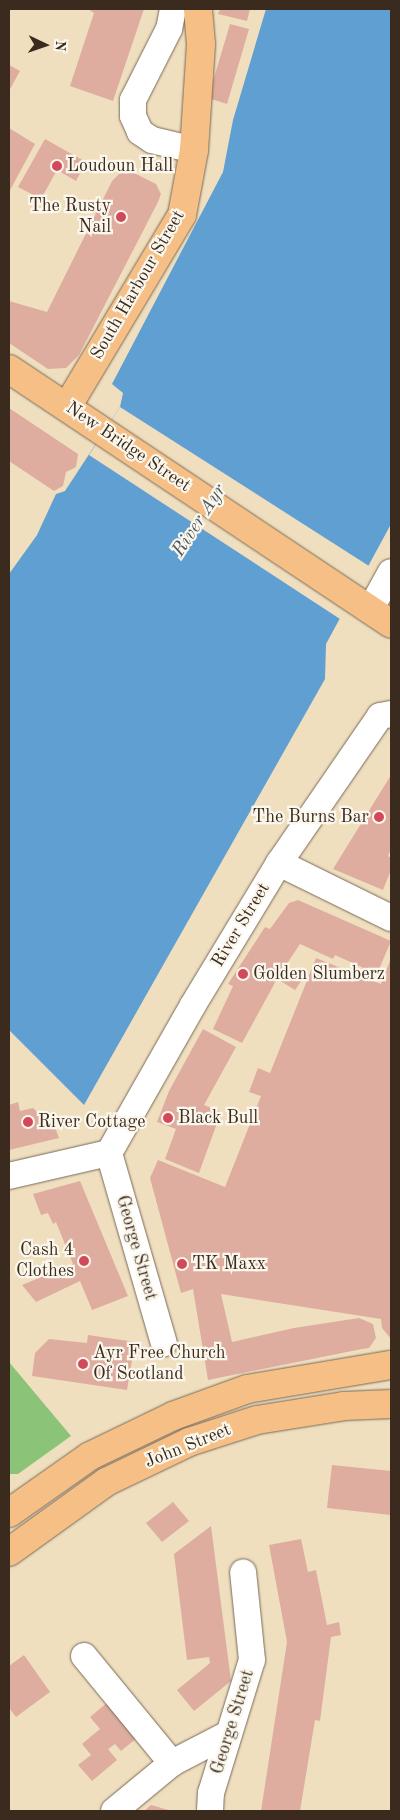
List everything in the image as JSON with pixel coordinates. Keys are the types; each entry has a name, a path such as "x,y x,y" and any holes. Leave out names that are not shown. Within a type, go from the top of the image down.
{"main road":[{"name":"South Harbour Street","path":"68,407 182,215 194,150 201,44 198,9"},
{"name":"New Bridge Street","path":"9,369 93,423 373,612"},
{"name":"John Street","path":"9,1513 90,1456 173,1416 247,1389 391,1365"},
{"name":"John Street","path":"9,1552 106,1482 189,1442 257,1420 344,1406 391,1404"}],"street":[{"path":"173,9 169,29 133,100 133,116 140,132 152,140 194,150"},
{"path":"373,612 391,572"},
{"name":"River Street","path":"109,1153 193,1005 279,863 386,715"},
{"path":"279,863 391,918"},
{"path":"9,1176 109,1153"},
{"name":"George Street","path":"109,1153 164,1343"},
{"name":"George Street","path":"210,1811 211,1793 252,1660 243,1572"},
{"path":"84,1656 172,1763"},
{"path":"114,1811 172,1763 228,1734"}],"green space":[{"path":"9,1362 71,1436 18,1474 9,1474"}],"water":[{"name":"River Ayr","path":"266,9 391,9 391,524 326,644 325,679 84,1105 9,1030 9,574 37,535 56,494 65,491 120,407 123,393 112,384 223,172 233,120"}],"pier":[{"path":"120,407 369,566 340,619 89,455"}],"building":[{"path":"88,9 144,9 113,101 70,86 94,13"},
{"path":"220,9 250,9 247,21 218,14"},
{"path":"230,24 249,29 227,104 208,98"},
{"path":"9,65 20,71 9,91"},
{"path":"9,128 35,144 9,192"},
{"name":"Loudoun Hall","path":"45,139 86,162 76,181 57,170 41,199 18,187"},
{"path":"130,171 156,184 161,194 158,202 79,355 66,368 48,369 9,343 9,301 47,312 112,181 119,174"},
{"path":"9,408 78,454 76,467 66,472 63,486 54,491 9,461"},
{"path":"391,775 391,849 388,856 391,858 391,870 383,890 333,869"},
{"path":"298,900 391,941 377,974 335,955 333,959 300,944 284,968 302,980 295,990 277,979 242,1043 213,1029 233,986 228,984 265,927 270,929 289,903"},
{"path":"316,958 381,984 391,958 391,1339 382,1328 381,1319 221,1294 232,1342 294,1328 359,1318 373,1324 376,1338 369,1348 208,1380 193,1289 181,1293 150,1178 158,1160 225,1187 261,1096 249,1092 258,1068 270,1073"},
{"path":"203,1029 236,1047 204,1105 221,1112 199,1173 165,1159 176,1129 157,1122 169,1091"},
{"name":"River Cottage","path":"18,1102 20,1111 33,1108 56,1130 59,1138 9,1150 9,1105"},
{"path":"80,1181 128,1296 92,1310 80,1281 36,1302 22,1285 73,1264 56,1222 53,1224 48,1213 41,1215 33,1194"},
{"name":"Ayr Free Church Of Scotland","path":"88,1335 135,1342 127,1390 32,1376 35,1353 49,1339 87,1343"},
{"path":"332,1465 391,1471 391,1515 327,1508"},
{"path":"173,1502 189,1521 162,1542 146,1523"},
{"path":"211,1526 231,1681 194,1711 177,1690 210,1663 209,1657 187,1660 174,1554"},
{"path":"301,1539 308,1572 316,1570 327,1625 339,1622 341,1635 331,1637 320,1721 315,1720 300,1811 261,1811 287,1642 269,1545"},
{"path":"24,1655 50,1692 16,1717 9,1708 9,1666"},
{"path":"108,1702 137,1738 121,1751 115,1744 108,1749 117,1760 92,1781 78,1765 91,1755 82,1744 100,1729 90,1717"},
{"path":"151,1805 172,1811 144,1811"}],"place":[{"name":"Loudoun Hall","path":"57,166"},
{"name":"The Rusty Nail","path":"121,217"},
{"name":"The Burns Bar","path":"379,817"},
{"name":"Golden Slumberz","path":"243,974"},
{"name":"Black Bull","path":"168,1118"},
{"name":"River Cottage","path":"28,1122"},
{"name":"Cash 4 Clothes","path":"84,1261"},
{"name":"TK Maxx","path":"182,1264"},
{"name":"Ayr Free Church Of Scotland","path":"83,1364"}]}
